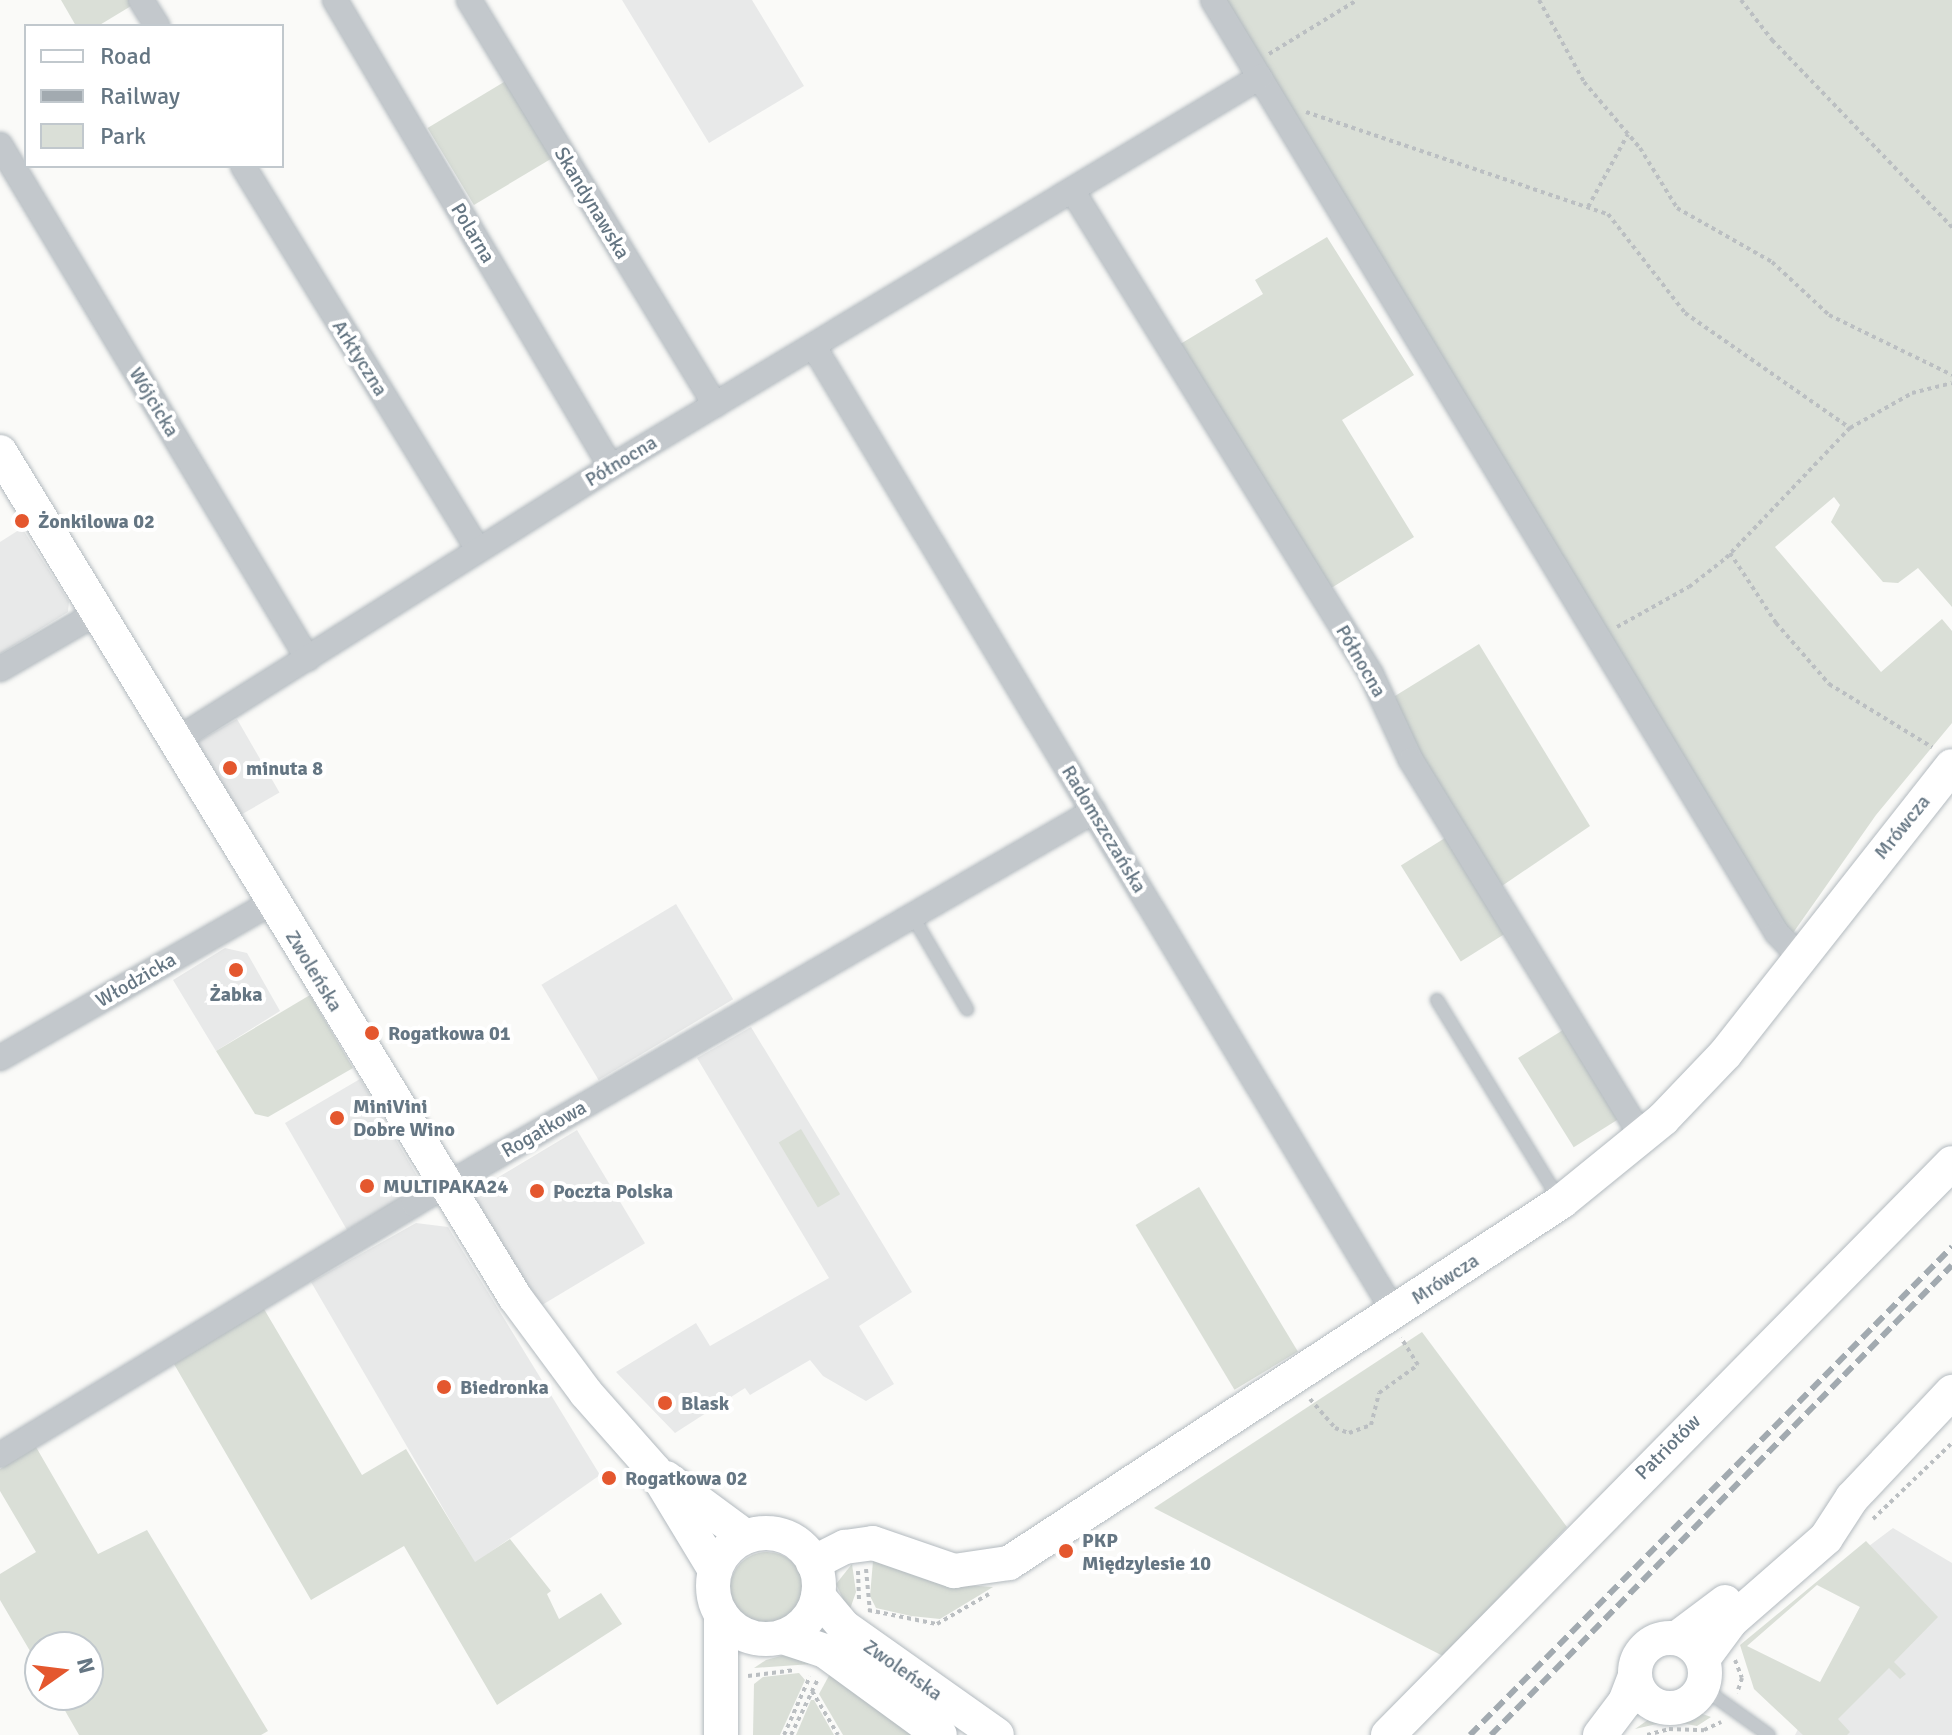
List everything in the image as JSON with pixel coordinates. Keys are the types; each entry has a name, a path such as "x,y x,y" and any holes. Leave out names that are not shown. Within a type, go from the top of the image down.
{"street":[{"path":"141,0 156,24"},
{"name":"Polarna","path":"335,0 611,467"},
{"name":"Skandynawska","path":"469,0 715,405"},
{"path":"1213,0 1777,933 1801,958"},
{"name":"Północna","path":"175,741 611,467 1260,77"},
{"name":"Wójcicka","path":"0,145 308,659"},
{"name":"Arktyczna","path":"244,168 478,550"},
{"name":"Północna","path":"1072,190 1371,674 1411,760 1642,1137"},
{"name":"Radomszczańska","path":"814,347 1094,811 1397,1324"},
{"name":"Zwoleńska","path":"0,452 444,1187 530,1319 655,1471 715,1570"},
{"path":"0,669 97,613"},
{"name":"Mrówcza","path":"813,1563 845,1547 873,1543 954,1571 1009,1563 1397,1324 1561,1202 1642,1137 1726,1053 1801,958 1945,759"},
{"name":"Rogatkowa","path":"0,1455 444,1187 1094,811"},
{"name":"Włodzicka","path":"0,1058 272,902"},
{"name":"Patriotów","path":"1388,1735 1952,1163"},
{"path":"1600,1735 1657,1706 1683,1706 1694,1662 1697,1627 1812,1525 1852,1498 1952,1392"},
{"name":"Zwoleńska","path":"655,1471 746,1537"},
{"path":"721,1735 721,1614 713,1585 715,1570 727,1550 746,1537 784,1537 813,1563 818,1596 802,1625 778,1638 742,1674 736,1735"},
{"name":"Zwoleńska","path":"818,1596 844,1627 997,1735"},
{"path":"721,1614 743,1634 778,1638"},
{"name":"Zwoleńska","path":"778,1638 825,1651 940,1735"},
{"path":"1600,1735 1625,1702 1637,1663 1652,1643 1694,1662"},
{"path":"1635,1676 1646,1698 1657,1706"}],"lane":[{"path":"913,917 967,1009"},
{"path":"1437,1000 1561,1202"},
{"path":"1694,1662 1769,1735"}],"path":[{"path":"1260,77 1256,62 1357,0"},
{"path":"1539,0 1584,82 1628,134 1677,208 1772,262 1829,315 1952,375"},
{"path":"1741,0 1782,51 1952,227"},
{"path":"1274,101 1608,214 1685,313 1850,428"},
{"path":"1588,207 1628,134"},
{"path":"1598,638 1689,587 1730,553 1850,428 1912,393 1952,383"},
{"path":"1730,553 1776,623 1829,684 1945,759"},
{"path":"1310,1399 1335,1428 1349,1433 1371,1425 1379,1393 1418,1365 1397,1324"},
{"path":"865,1559 868,1618"},
{"path":"855,1561 860,1585 857,1609 937,1624 999,1588"},
{"path":"784,1735 817,1661"},
{"path":"791,1735 826,1667"},
{"path":"748,1676 801,1669 819,1678"},
{"path":"812,1691 838,1735"}],"shaded area":[{"path":"622,0 752,0 804,86 709,143"},
{"path":"22,528 69,602 68,612 0,654 0,542"},
{"path":"237,719 280,793 239,816 196,742"},
{"path":"676,904 733,999 599,1080 541,985"},
{"path":"225,948 247,953 280,1011 216,1051 173,980"},
{"path":"751,1027 912,1292 859,1326 894,1384 866,1401 823,1376 810,1360 750,1395 745,1388 675,1433 616,1372 696,1323 710,1346 829,1278 697,1058"},
{"path":"360,1079 419,1179 413,1191 347,1230 285,1123"},
{"path":"577,1130 645,1243 539,1307 471,1194"},
{"path":"416,1223 448,1227 600,1475 475,1563 311,1282"},
{"path":"1893,1528 1952,1563 1952,1735 1795,1735 1860,1607 1869,1546"}],"green space":[{"path":"61,0 134,0 136,3 101,24 75,24"},
{"path":"1225,0 1952,0 1952,607 1918,568 1898,583 1883,582 1831,522 1840,505 1834,497 1775,547 1881,672 1942,619 1952,631 1952,723 1876,815 1793,933 1786,933"},
{"path":"509,79 555,156 474,205 428,128"},
{"path":"1327,237 1414,375 1342,420 1414,537 1328,590 1177,346 1263,294 1255,280"},
{"path":"1479,644 1590,826 1496,890 1404,731 1395,696"},
{"path":"1445,838 1505,934 1461,961 1401,866"},
{"path":"310,995 353,1068 268,1117 255,1114 216,1051"},
{"path":"1563,1030 1619,1119 1574,1147 1518,1058"},
{"path":"801,1129 840,1194 818,1208 779,1142"},
{"path":"1199,1187 1298,1352 1234,1390 1136,1225"},
{"path":"264,1309 362,1475 406,1449 475,1562 510,1539 551,1591 547,1594 559,1619 601,1593 622,1624 497,1705 404,1546 311,1600 174,1364"},
{"path":"1422,1332 1567,1527 1443,1656 1154,1508"},
{"path":"36,1447 98,1554 147,1530 268,1731 261,1735 79,1735 65,1711 104,1711 104,1631 24,1631 24,1641 0,1600 0,1574 36,1552 0,1491 0,1469"},
{"path":"1866,1541 1938,1617 1894,1662 1906,1674 1900,1679 1889,1668 1838,1719 1850,1732 1847,1735 1803,1735 1754,1689 1740,1645","holes":["1817,1585 1860,1607 1820,1682 1747,1646"]},
{"path":"760,1552 774,1552 788,1558 798,1568 804,1589 802,1603 788,1620 774,1626 760,1626 746,1620 736,1610 730,1596 730,1582 736,1568 746,1558"},
{"path":"873,1561 936,1583 993,1587 940,1619 911,1616 876,1608 870,1596"},
{"path":"852,1564 856,1592 849,1612 836,1584"},
{"path":"788,1654 812,1664 754,1668 766,1660"},
{"path":"831,1672 916,1735 843,1735 819,1694"},
{"path":"799,1673 805,1680 780,1735 753,1735 754,1684 763,1677"},
{"path":"811,1700 814,1700 834,1735 796,1735"},
{"path":"1697,1712 1711,1717 1697,1726 1670,1721 1635,1729 1652,1717"}],"railway":[{"path":"1470,1735 1952,1247"},
{"path":"1491,1735 1952,1265"}],"place":[{"name":"Żonkilowa 02","path":"22,521"},
{"name":"minuta 8","path":"230,768"},
{"name":"Żabka","path":"236,970"},
{"name":"Rogatkowa 01","path":"372,1033"},
{"name":"MiniVini Dobre Wino","path":"337,1118"},
{"name":"MULTIPAKA24","path":"367,1186"},
{"name":"Poczta Polska","path":"537,1191"},
{"name":"Biedronka","path":"444,1387"},
{"name":"Blask","path":"665,1403"},
{"name":"Rogatkowa 02","path":"609,1478"},
{"name":"PKP Międzylesie 10","path":"1066,1551"}]}
